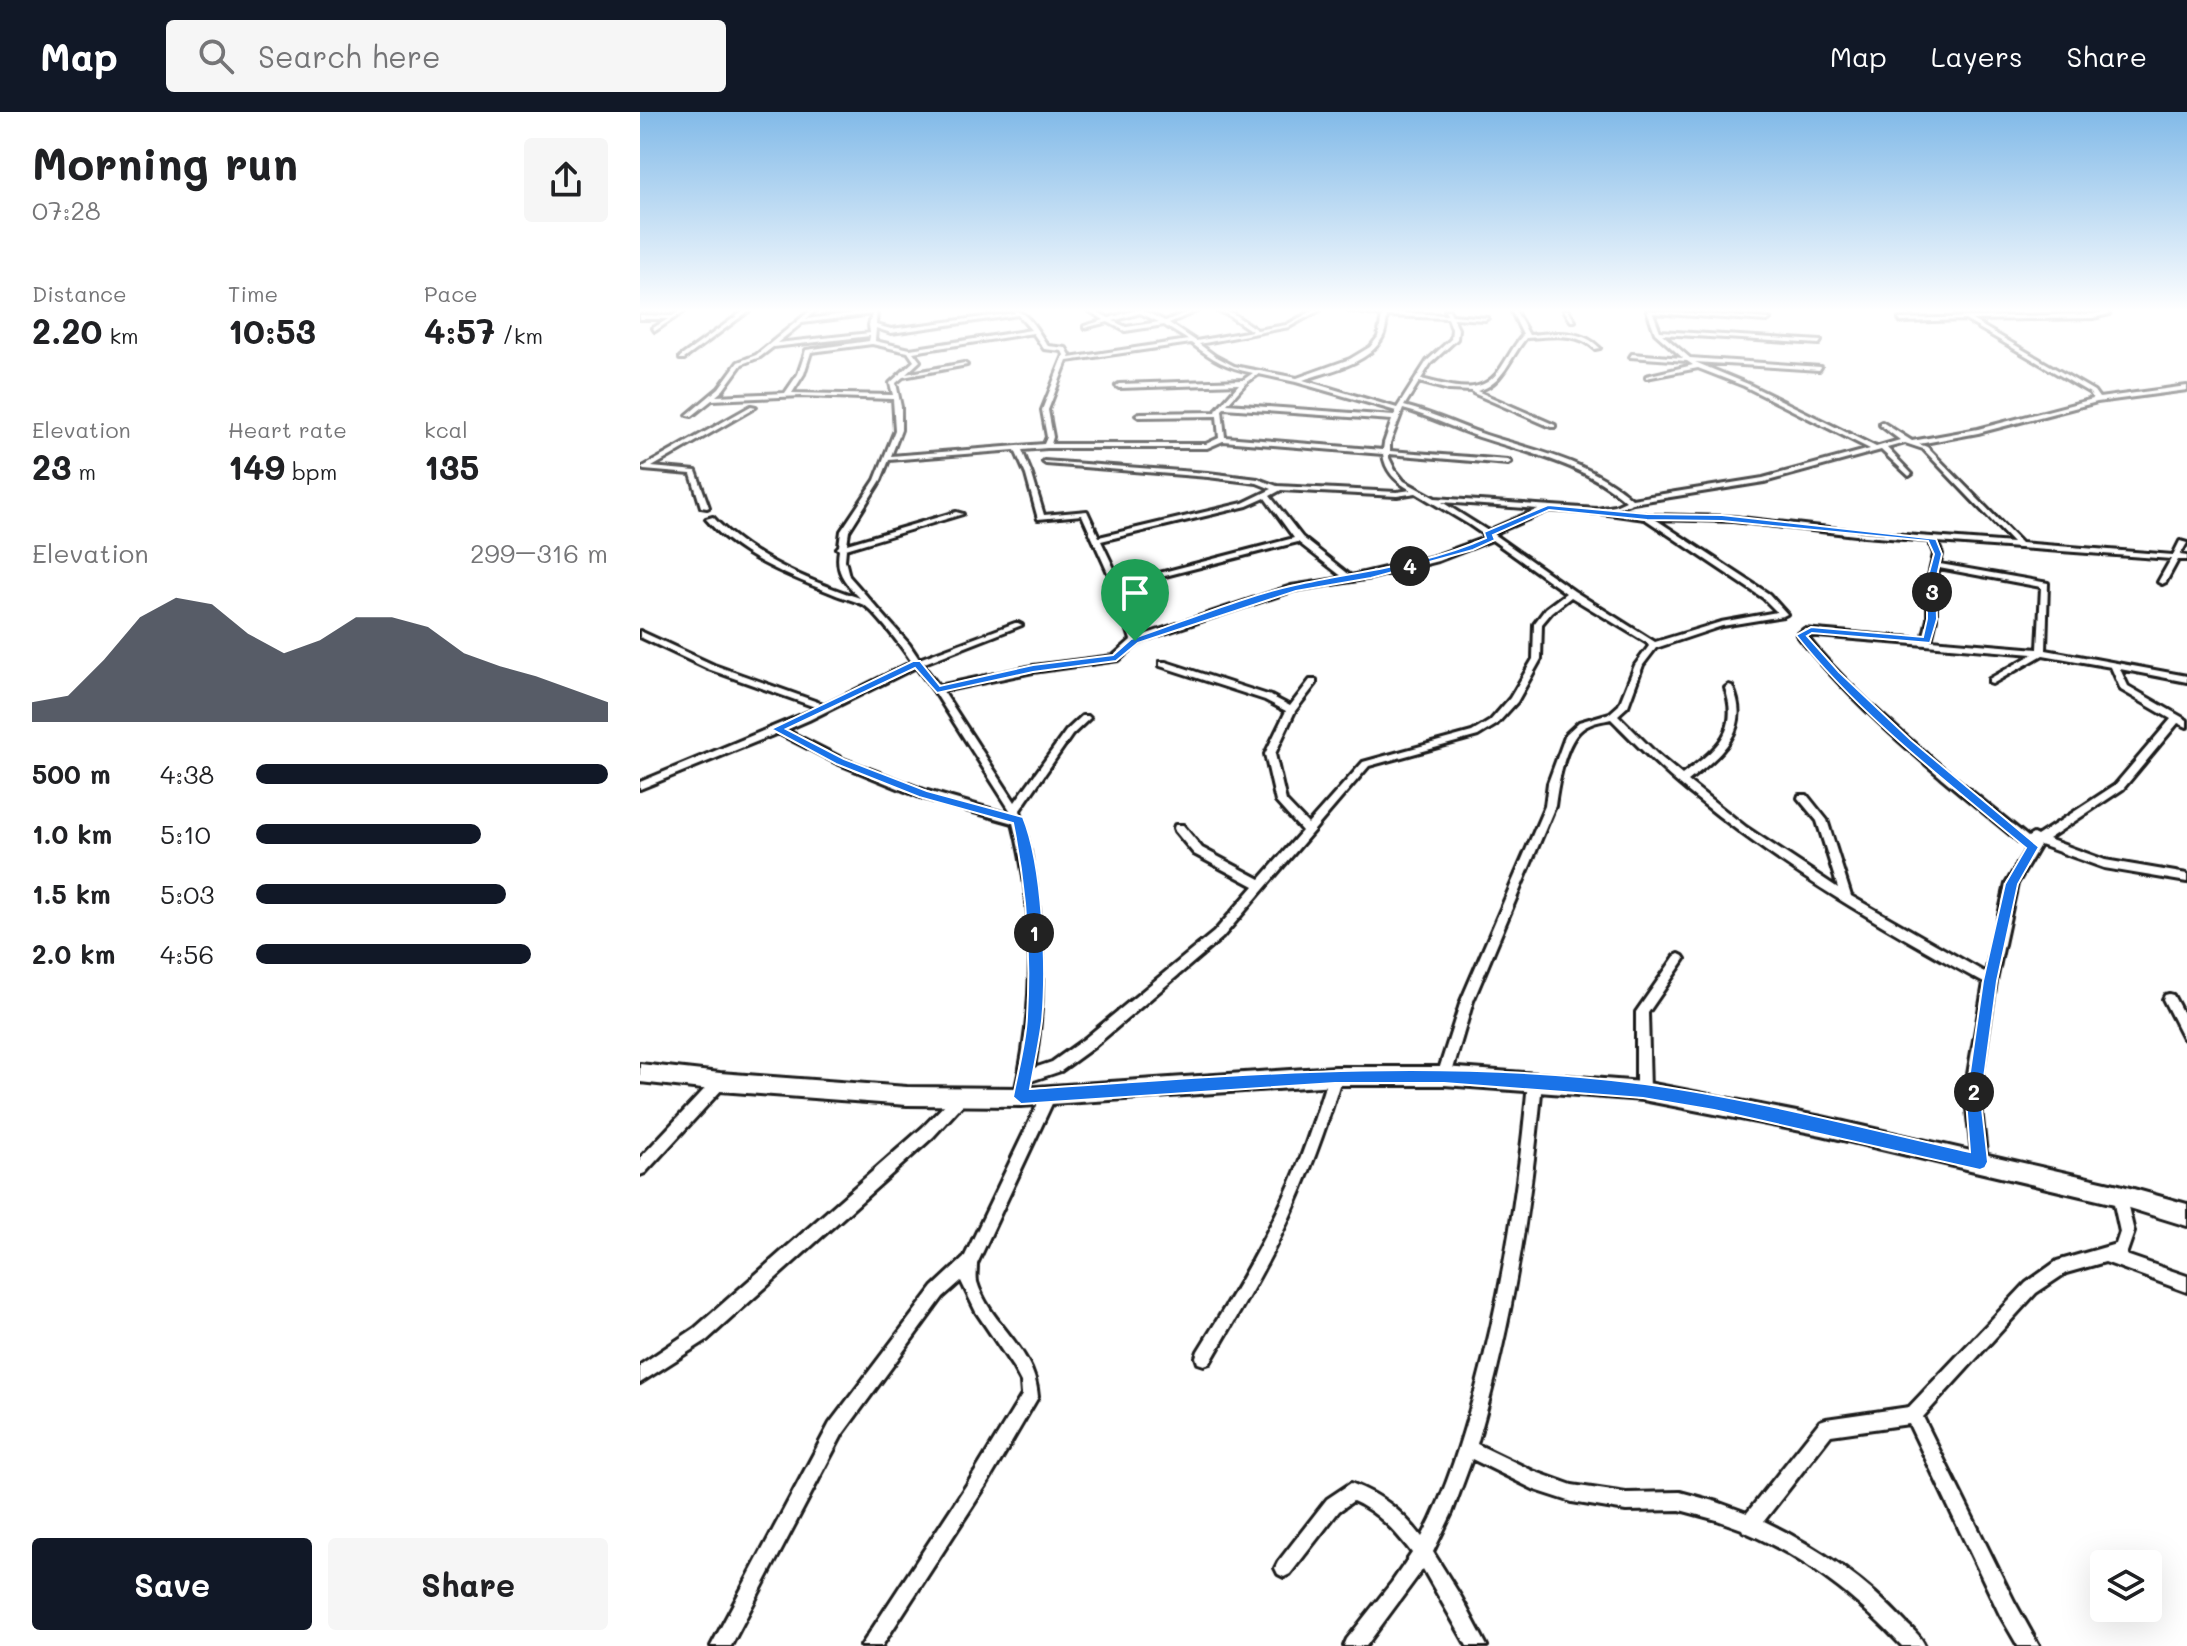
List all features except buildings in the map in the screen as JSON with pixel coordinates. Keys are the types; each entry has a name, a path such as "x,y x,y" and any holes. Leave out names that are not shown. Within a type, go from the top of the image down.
{"main road":[{"path":"640,1073 907,1096 961,1097 1021,1097 1335,1076 1444,1076 1643,1091 1729,1106 1980,1162 2119,1195 2187,1215"}],"street":[{"path":"690,415 727,382"},
{"path":"787,394 798,382"},
{"path":"894,382 898,430 873,489 845,531 841,548 845,577 906,646 937,689 1016,815 1031,882 1035,958 1035,1019 1021,1097"},
{"path":"1047,446 1050,437 1045,410 1056,382"},
{"path":"1222,439 1218,414 1244,382"},
{"path":"1119,386 1244,382"},
{"path":"1302,382 1398,412"},
{"path":"1416,382 1398,412 1386,451 1392,471 1417,491 1490,536 1653,646"},
{"path":"1425,382 1475,392 1553,426"},
{"path":"1475,392 1492,382"},
{"path":"1738,382 1878,448 1909,474"},
{"path":"2074,382 2092,392 2097,400"},
{"path":"1603,511 1631,501 1764,480 1878,448 1978,431 2097,400 2187,388"},
{"path":"710,398 787,394 896,397"},
{"path":"1338,413 1348,397"},
{"path":"1223,406 1338,413 1431,414 1465,430 1562,462 1600,479 1631,501"},
{"path":"642,468 753,407"},
{"path":"1139,415 1218,414"},
{"path":"1882,424 1909,442 1925,448 2018,544"},
{"path":"886,458 933,452 1047,446 1207,446 1222,439 1508,462"},
{"path":"1018,449 1041,517 1084,513 1118,586 1135,641"},
{"path":"1046,462 1253,480 1280,488 1397,494 1417,491"},
{"path":"642,468 694,472 705,507"},
{"path":"1097,540 1245,505 1280,488"},
{"path":"1266,495 1299,539 1348,577"},
{"path":"1433,500 1603,511 1647,517 1722,518 1932,539 2187,558"},
{"path":"937,689 1033,669 1116,658 1135,641 1294,588 1368,576 1435,559 1548,507"},
{"path":"841,548 959,514"},
{"path":"1444,1076 1467,1001 1550,806 1553,783 1569,736 1582,724 1613,715 1623,706 1639,665 1653,646 1721,624 1783,614 1766,596 1647,517"},
{"path":"710,519 733,539 777,563 816,584 865,603"},
{"path":"1118,586 1299,539"},
{"path":"1927,641 1932,619 1932,580 1938,554 1932,539"},
{"path":"2162,582 2183,543"},
{"path":"1935,565 2045,585 2042,652"},
{"path":"1027,1076 1056,1067 1089,1043 1218,935 1366,764 1475,734 1493,723 1514,700 1537,659 1538,624 1549,610 1571,593"},
{"path":"640,786 826,708 917,663 1018,625"},
{"path":"2187,679 2042,652 1811,630 1801,635 1835,674 1907,742 2001,821 2035,844 2104,864 2187,878"},
{"path":"640,634 711,667 826,708"},
{"path":"1992,681 2042,652"},
{"path":"1163,664 1268,698 1291,710"},
{"path":"1980,1162 1973,1100 1990,981 2012,884 2035,844 2119,787 2181,722 2124,688 2114,665"},
{"path":"1308,831 1281,802 1270,754 1291,710 1313,682"},
{"path":"1682,780 1719,752 1734,728 1736,702 1729,688"},
{"path":"1613,715 1682,780 1756,841 1990,981"},
{"path":"1016,815 1069,733 1085,718"},
{"path":"777,729 840,761 924,794 1016,815"},
{"path":"1803,798 1822,820 1846,897"},
{"path":"1179,828 1198,851 1261,885"},
{"path":"1643,1091 1642,1012 1679,959"},
{"path":"2169,999 2187,1034"},
{"path":"1204,1357 1248,1286 1287,1212 1309,1161 1335,1076"},
{"path":"640,1168 720,1082"},
{"path":"1354,1646 1387,1605 1436,1528 1469,1449 1520,1231 1535,1082"},
{"path":"721,1646 836,1429 938,1292 969,1263 1049,1095"},
{"path":"640,1375 701,1334 928,1132 961,1097"},
{"path":"1749,1525 1826,1427 1913,1415 2031,1288 2062,1266 2121,1250 2127,1232 2119,1195"},
{"path":"2106,1255 2187,1284"},
{"path":"871,1646 1030,1397 1029,1381 1019,1361 969,1281 969,1263"},
{"path":"1913,1415 2007,1608 2029,1646"},
{"path":"1469,1449 1537,1482 1586,1497 1646,1503 1681,1501 1720,1511 1781,1540 1841,1578 1892,1620 1915,1646"},
{"path":"1284,1568 1333,1505 1351,1492 1368,1496 1423,1549 1477,1646"}],"route":[{"path":"1548,507 1647,517 1722,518 1932,539 1938,554 1932,580 1932,619 1927,641 1811,630 1801,635 1835,674 1907,742 2033,847 2012,884 1990,981 1973,1100 1980,1162 1714,1103 1643,1091 1444,1076 1335,1076 1021,1097 1035,1019 1035,958 1031,882 1018,821 924,794 840,761 777,729 806,718 917,663 937,689 1033,669 1116,658 1135,641 1294,588 1368,576 1470,548 1492,538 1487,534 1548,507"}]}
